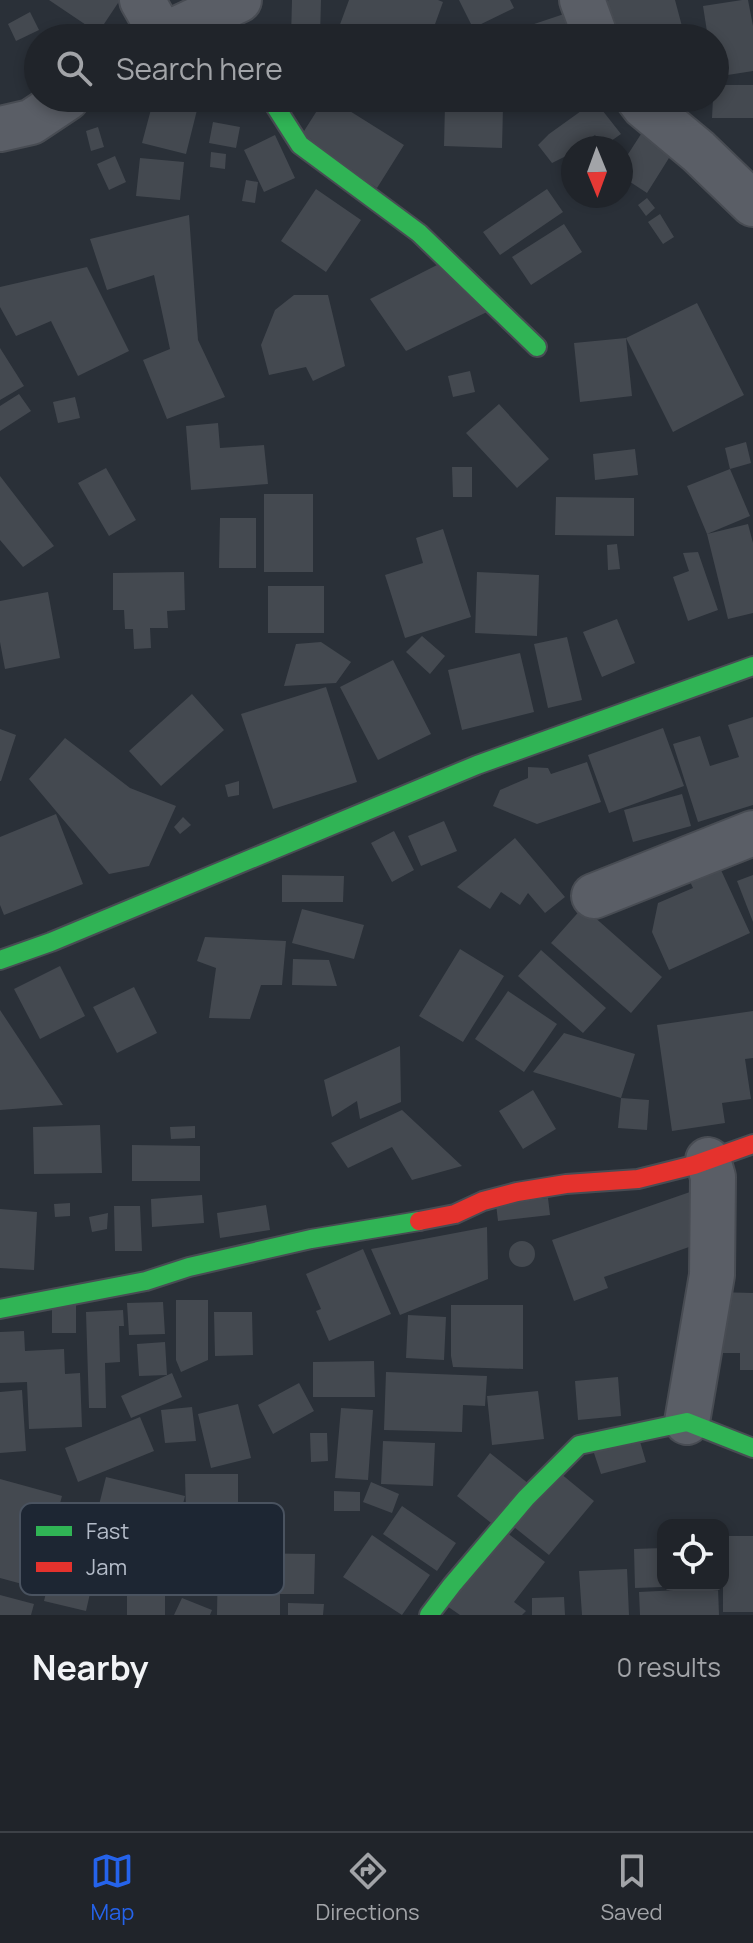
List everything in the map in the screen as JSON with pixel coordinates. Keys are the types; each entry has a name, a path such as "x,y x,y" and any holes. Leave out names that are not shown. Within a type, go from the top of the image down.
{"street":[{"path":"582,0 591,24"},
{"path":"154,24 228,16"},
{"path":"0,129 31,122 46,112"},
{"path":"279,112 300,145 419,233 537,347"},
{"path":"651,112 698,151 753,204"},
{"path":"0,960 51,942 477,765 753,666"},
{"path":"594,896 753,833"},
{"path":"0,1309 146,1281 189,1267 311,1239 455,1214 483,1201 517,1192 566,1184 638,1179 753,1144"},
{"path":"687,1422 712,1275 713,1177 708,1160"},
{"path":"429,1615 526,1498 579,1445 687,1422 753,1448"}],"building":[{"path":"49,0 120,0 104,24 85,24"},
{"path":"292,0 321,0 320,24 291,24"},
{"path":"349,0 443,2 435,24 340,24"},
{"path":"459,0 510,0 514,8 481,24 471,24"},
{"path":"675,0 681,24 608,24 602,2"},
{"path":"748,0 753,26 753,71 729,75 729,24 706,24 703,6"},
{"path":"30,12 36,24 24,24 24,37 16,41 8,24"},
{"path":"567,13 571,24 534,24"},
{"path":"729,85 753,85 753,118 712,118 712,112 729,112"},
{"path":"150,112 196,112 186,154 142,143"},
{"path":"316,112 351,112 404,145 377,188 299,139"},
{"path":"445,112 503,112 502,148 444,146"},
{"path":"580,112 604,112 621,134 561,136 561,158 552,163 538,145"},
{"path":"213,122 240,127 236,148 209,143"},
{"path":"98,127 104,147 91,151 86,131"},
{"path":"643,131 674,150 647,193 633,184 633,146"},
{"path":"275,135 295,178 264,192 244,150"},
{"path":"211,152 226,154 225,169 210,167"},
{"path":"115,156 126,182 109,190 97,164"},
{"path":"140,158 184,162 180,200 136,196"},
{"path":"246,180 258,182 255,203 242,201"},
{"path":"316,189 361,220 326,272 281,241"},
{"path":"547,189 563,212 500,255 483,232"},
{"path":"647,198 655,208 646,216 638,205"},
{"path":"660,214 674,237 663,244 648,222"},
{"path":"189,215 198,340 225,397 167,419 143,360 170,349 154,275 107,290 90,239"},
{"path":"564,224 582,252 531,285 512,257"},
{"path":"437,265 487,312 406,351 370,299"},
{"path":"87,267 129,351 78,376 51,321 16,336 0,307 0,287"},
{"path":"294,295 328,295 345,366 313,381 306,367 269,375 261,345 275,310"},
{"path":"697,303 744,395 673,432 626,338"},
{"path":"626,338 632,396 580,402 574,343"},
{"path":"0,348 24,386 0,400"},
{"path":"470,371 475,392 453,397 448,376"},
{"path":"19,394 31,411 0,431 0,406"},
{"path":"75,397 80,418 58,423 53,402"},
{"path":"499,404 549,459 517,488 466,433"},
{"path":"218,423 220,448 264,445 268,484 191,490 186,426"},
{"path":"746,442 751,463 730,469 725,448"},
{"path":"635,449 638,475 595,480 593,454"},
{"path":"452,467 472,467 472,497 453,497"},
{"path":"106,468 136,520 109,536 78,483"},
{"path":"730,469 750,516 707,534 687,486"},
{"path":"0,476 54,546 23,567 0,540"},
{"path":"264,494 313,494 313,572 264,572"},
{"path":"556,497 634,498 634,536 555,535"},
{"path":"220,518 256,518 256,568 219,568"},
{"path":"748,524 753,543 753,613 728,619 707,534"},
{"path":"443,529 471,617 405,638 385,575 423,563 416,538"},
{"path":"617,544 620,569 608,570 607,545"},
{"path":"698,552 718,610 688,621 673,577 689,571 683,553"},
{"path":"184,572 185,610 167,611 168,628 150,628 151,648 134,649 133,629 125,629 124,610 113,610 113,573"},
{"path":"477,572 539,575 537,636 475,633"},
{"path":"268,586 324,586 324,633 268,633"},
{"path":"48,592 60,658 5,669 0,642 0,601"},
{"path":"617,619 635,663 602,677 583,632"},
{"path":"422,636 445,656 430,674 406,652"},
{"path":"567,637 582,700 548,708 534,644"},
{"path":"321,642 351,662 336,683 284,686 296,644"},
{"path":"520,653 534,712 462,730 448,670"},
{"path":"393,660 431,734 378,760 340,687"},
{"path":"326,687 357,782 273,809 241,714"},
{"path":"192,694 224,730 161,786 129,751"},
{"path":"753,717 753,805 698,822 673,744 700,736 710,766 739,757 728,725"},
{"path":"663,728 684,786 609,813 588,755"},
{"path":"0,729 16,735 1,781 0,781"},
{"path":"65,738 130,788 176,806 149,866 109,874 29,779"},
{"path":"587,762 601,802 537,824 493,806 500,790 528,778 528,767 548,768 551,774"},
{"path":"239,781 239,795 228,797 225,785"},
{"path":"682,794 691,826 633,842 624,810"},
{"path":"56,814 83,884 4,915 0,905 0,837"},
{"path":"183,817 191,825 180,834 174,827"},
{"path":"444,821 457,851 421,866 408,836"},
{"path":"394,831 414,870 392,882 371,843"},
{"path":"515,838 565,897 545,913 528,893 520,905 501,892 490,909 457,887"},
{"path":"715,857 750,933 669,970 652,932 658,903 693,888 685,871"},
{"path":"282,875 344,876 343,902 282,902"},
{"path":"753,875 753,922 737,881"},
{"path":"583,907 662,977 631,1013 551,943"},
{"path":"302,909 364,925 354,959 292,943"},
{"path":"205,937 286,941 282,985 261,985 250,1019 209,1018 216,968 197,961"},
{"path":"460,949 504,976 463,1042 419,1016"},
{"path":"541,950 606,1008 583,1033 518,976"},
{"path":"293,959 329,960 337,986 292,985"},
{"path":"60,966 85,1016 40,1039 14,989"},
{"path":"134,987 157,1033 117,1053 93,1007"},
{"path":"508,991 557,1024 524,1072 475,1039"},
{"path":"0,1010 63,1105 0,1110"},
{"path":"753,1011 753,1058 745,1059 751,1099 722,1103 725,1123 672,1131 657,1025"},
{"path":"564,1033 635,1054 621,1098 533,1072"},
{"path":"400,1046 401,1102 360,1119 357,1101 332,1117 324,1080"},
{"path":"533,1090 556,1129 523,1149 499,1111"},
{"path":"621,1098 649,1100 647,1130 618,1128"},
{"path":"402,1110 462,1166 412,1180 392,1147 348,1168 331,1143"},
{"path":"100,1125 102,1173 34,1174 33,1127"},
{"path":"195,1126 195,1138 171,1139 170,1127"},
{"path":"132,1145 200,1146 200,1181 132,1181"},
{"path":"690,1192 706,1241 604,1277 608,1288 574,1301 552,1240"},
{"path":"202,1195 204,1223 152,1227 151,1199"},
{"path":"548,1198 550,1215 498,1221 496,1204"},
{"path":"70,1203 70,1216 55,1217 54,1204"},
{"path":"266,1205 270,1230 220,1238 217,1213"},
{"path":"114,1206 140,1206 142,1251 115,1251"},
{"path":"0,1209 37,1212 34,1270 0,1268"},
{"path":"108,1213 107,1229 92,1232 89,1217"},
{"path":"487,1227 488,1279 400,1315 371,1249"},
{"path":"522,1241 531,1245 535,1254 531,1263 522,1267 513,1263 509,1254 513,1245"},
{"path":"363,1249 391,1314 329,1341 316,1311 321,1309 306,1274"},
{"path":"715,1292 753,1293 753,1370 740,1370 740,1353 714,1353"},
{"path":"176,1300 208,1300 208,1360 181,1372 176,1360"},
{"path":"52,1302 76,1302 76,1333 52,1333"},
{"path":"163,1302 165,1334 129,1335 127,1303"},
{"path":"451,1305 523,1305 523,1369 453,1367"},
{"path":"123,1310 124,1326 119,1326 120,1362 105,1363 106,1408 89,1408 86,1312"},
{"path":"214,1312 252,1312 253,1355 215,1356"},
{"path":"408,1315 446,1317 444,1360 406,1358"},
{"path":"24,1331 25,1351 64,1349 65,1374 80,1373 82,1427 29,1429 27,1382 0,1383 0,1332"},
{"path":"165,1342 167,1375 139,1376 137,1344"},
{"path":"374,1361 375,1397 313,1397 313,1362"},
{"path":"386,1372 487,1376 485,1406 463,1405 462,1432 384,1430"},
{"path":"172,1373 182,1397 131,1418 121,1396"},
{"path":"618,1377 621,1416 578,1420 575,1381"},
{"path":"299,1383 314,1411 273,1434 258,1405"},
{"path":"22,1390 26,1451 0,1453 0,1392"},
{"path":"538,1391 544,1439 492,1445 487,1396"},
{"path":"238,1404 251,1458 211,1468 198,1414"},
{"path":"192,1407 196,1441 165,1443 161,1410"},
{"path":"341,1408 373,1410 368,1480 335,1478"},
{"path":"140,1417 154,1451 78,1482 65,1448"},
{"path":"310,1433 327,1433 328,1461 311,1462"},
{"path":"639,1438 646,1462 601,1474 593,1450"},
{"path":"383,1441 435,1443 433,1486 381,1484"},
{"path":"490,1453 529,1484 495,1526 457,1496"},
{"path":"560,1473 594,1501 549,1555 514,1527"},
{"path":"185,1474 238,1474 238,1503 186,1503"},
{"path":"106,1477 185,1496 183,1503 100,1503"},
{"path":"0,1479 62,1496 60,1503 20,1503 20,1583 0,1578"},
{"path":"371,1482 399,1494 392,1513 363,1502"},
{"path":"334,1491 360,1492 360,1511 334,1511"},
{"path":"402,1506 456,1543 437,1571 383,1534"},
{"path":"506,1532 545,1562 514,1602 526,1611 522,1615 460,1615 447,1606"},
{"path":"372,1535 430,1575 402,1615 343,1577"},
{"path":"729,1536 753,1536 753,1612 723,1612 723,1591 729,1591"},
{"path":"657,1548 657,1587 635,1588 634,1549"},
{"path":"284,1554 315,1554 314,1594 284,1594"},
{"path":"627,1569 629,1615 582,1615 579,1571"},
{"path":"718,1591 719,1615 640,1615 639,1592"},
{"path":"0,1595 34,1604 31,1615 0,1615"},
{"path":"45,1595 90,1595 86,1611 44,1601"},
{"path":"127,1595 165,1595 165,1615 127,1615"},
{"path":"217,1595 280,1595 280,1615 217,1615"},
{"path":"564,1597 565,1615 532,1615 532,1598"},
{"path":"182,1598 212,1610 210,1615 174,1615"},
{"path":"288,1603 324,1604 323,1615 288,1615"}],"traffic: fast":[{"path":"279,112 300,145 419,233 537,347"},
{"path":"0,960 51,942 477,765 753,666"},
{"path":"0,1309 146,1281 189,1267 311,1239 419,1221"},
{"path":"429,1615 526,1498 579,1445 687,1422 753,1448"}],"traffic: jam":[{"path":"419,1221 455,1214 483,1201 517,1192 566,1184 638,1179 694,1165 753,1144"}]}
